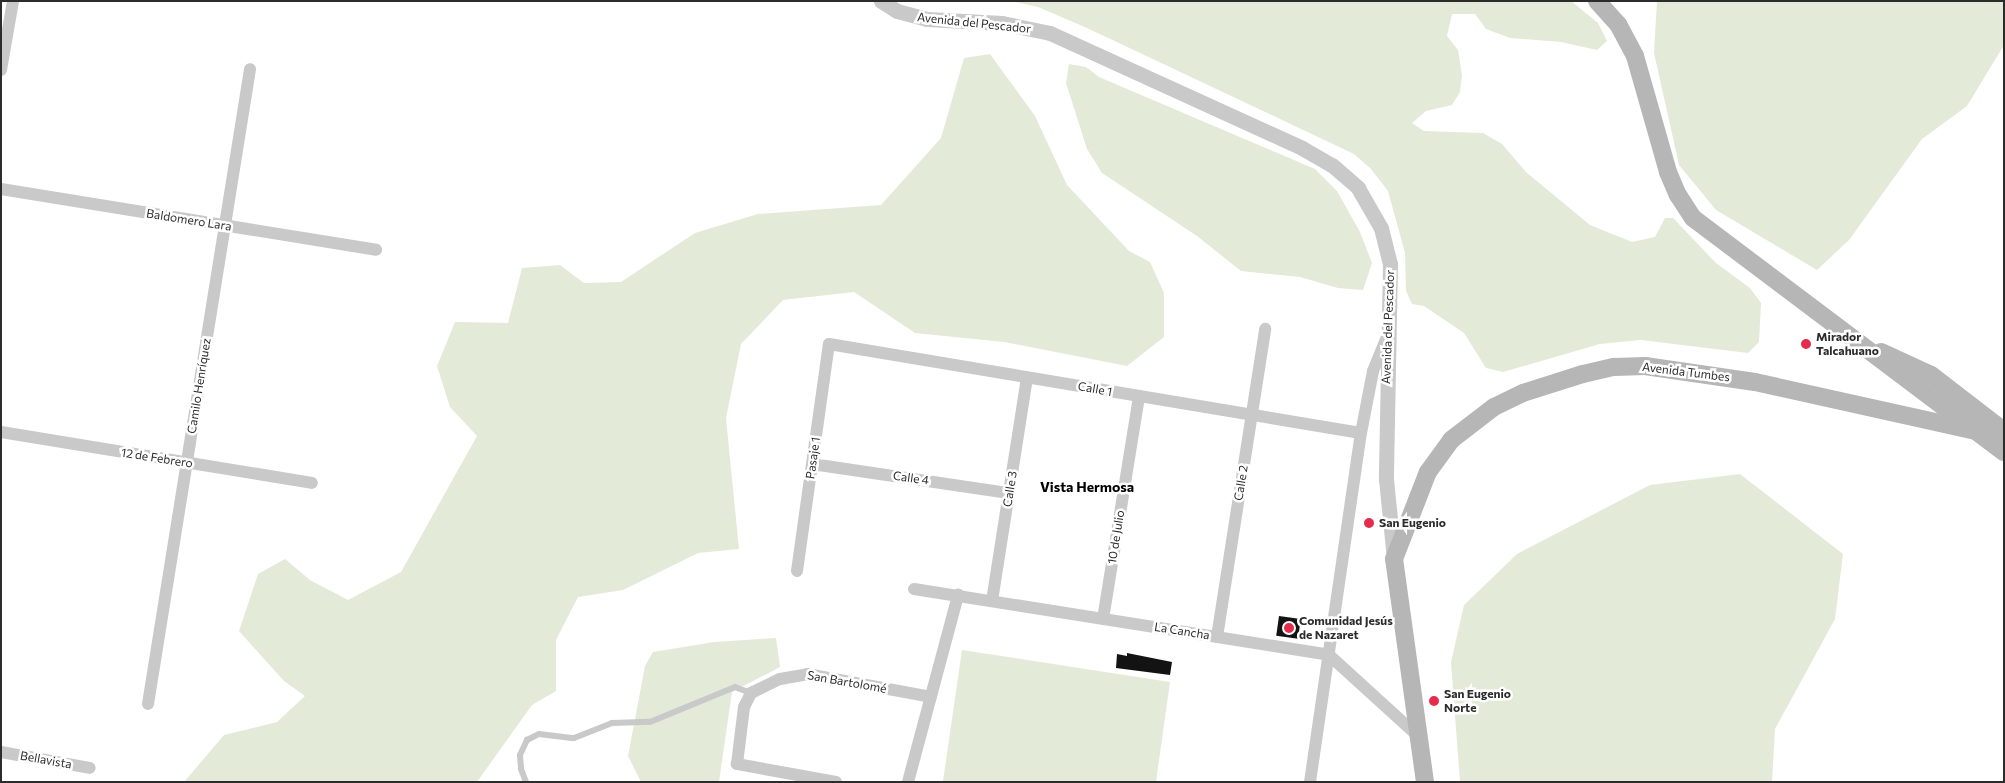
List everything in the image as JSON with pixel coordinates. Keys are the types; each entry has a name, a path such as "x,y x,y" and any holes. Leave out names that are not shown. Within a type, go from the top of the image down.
{"main road":[{"name":"Avenida Tumbes","path":"1596,1 1618,24 1635,56 1668,172 1678,195 1694,218 1716,238 1866,347 2004,452"},
{"name":"Avenida Tumbes","path":"1866,347 1932,375 2004,431"},
{"name":"Avenida Tumbes","path":"1394,559 1428,472 1464,428 1515,396 1598,370 1645,366 1702,372 2004,437"},
{"name":"Avenida del Pescador","path":"1394,559 1425,782"}],"street":[{"path":"1,70 13,1"},
{"name":"Avenida del Pescador","path":"881,1 897,11 927,19 1002,23 1050,33 1302,148 1332,165 1358,188 1381,228 1390,264 1386,479 1394,559"},
{"name":"Camilo Henríquez","path":"148,704 250,69"},
{"name":"Baldomero Lara","path":"1,189 376,250"},
{"name":"Calle 2","path":"1217,637 1265,329"},
{"path":"1310,782 1361,433 1373,371 1390,330"},
{"name":"Calle 1","path":"829,344 1361,433"},
{"name":"Pasaje 1","path":"797,571 829,344"},
{"name":"Calle 3","path":"992,601 1027,378"},
{"name":"10 de Julio","path":"1103,619 1139,396"},
{"name":"12 de Febrero","path":"1,432 312,483"},
{"name":"Calle 4","path":"812,464 1009,493"},
{"name":"La Cancha","path":"914,589 1329,655"},
{"path":"908,782 958,596"},
{"path":"1329,655 1419,737"},
{"name":"San Bartolomé","path":"751,693 780,678 807,674 931,697"},
{"path":"751,693 745,701 737,764 836,782"},
{"name":"Bellavista","path":"1,752 90,768"}],"lane":[{"path":"526,782 521,769 520,755 527,740 539,734 574,738 612,723 650,722 734,687 751,693"}],"green space":[{"path":"1011,1 1571,1 1598,23 1607,41 1597,50 1561,42 1510,38 1486,29 1475,14 1452,14 1447,36 1458,50 1462,75 1460,92 1452,105 1426,111 1412,123 1424,131 1483,133 1502,144 1526,172 1590,225 1632,242 1655,237 1665,218 1673,218 1716,263 1750,288 1761,303 1759,342 1748,353 1641,340 1600,344 1503,372 1486,368 1464,333 1424,306 1412,304 1406,291 1405,253 1388,191 1371,169 1354,154 1087,28 1038,7"},
{"path":"1657,1 2004,1 2004,45 1967,106 1922,139 1849,240 1817,270 1716,210 1679,165 1654,53"},
{"path":"990,54 1035,116 1067,185 1129,251 1150,262 1164,293 1164,337 1127,366 1004,342 915,333 854,292 783,300 741,344 726,418 739,549 698,553 623,590 578,597 556,640 556,691 532,705 477,782 184,782 224,735 277,722 305,696 284,681 239,631 258,574 285,559 310,580 348,600 401,572 477,436 450,407 437,366 455,322 508,323 522,268 560,265 584,283 621,282 695,233 758,214 881,205 941,138 964,58"},
{"path":"1069,64 1086,67 1099,77 1315,169 1337,191 1360,232 1372,263 1363,290 1338,288 1300,277 1241,271 1197,236 1102,173 1087,149 1066,83"},
{"path":"1740,474 1843,554 1835,619 1775,729 1772,782 1460,782 1451,662 1464,605 1517,554 1650,485"},
{"path":"776,638 780,667 732,692 719,782 641,782 628,756 645,666 653,652 714,642"},
{"path":"962,650 1170,682 1156,782 943,781"}],"building":[{"name":"Comunidad Jesús de Nazaret","path":"1279,616 1301,619 1298,639 1276,636"},
{"path":"1127,653 1172,662 1170,675 1116,668 1117,654 1127,656"}],"place":[{"name":"Mirador Talcahuano","path":"1806,344"},
{"name":"San Eugenio","path":"1369,523"},
{"name":"Comunidad Jesús de Nazaret","path":"1289,628"},
{"name":"San Eugenio Norte","path":"1434,701"}],"district":[{"name":"Vista Hermosa","path":"1087,487"}]}
